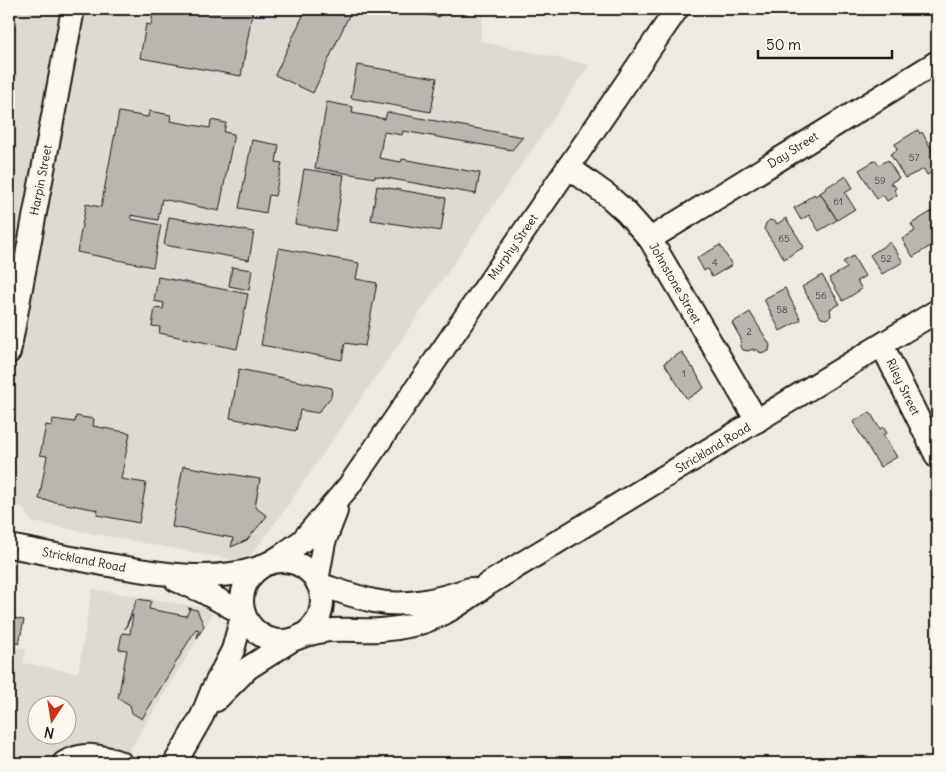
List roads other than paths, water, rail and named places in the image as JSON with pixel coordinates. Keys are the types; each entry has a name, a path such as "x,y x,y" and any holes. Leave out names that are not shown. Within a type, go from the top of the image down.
{"street":[{"name":"Harpin Street","path":"9,352 73,9"},
{"name":"Murphy Street","path":"264,566 302,541 349,486 677,9"},
{"name":"Day Street","path":"650,239 937,62"},
{"name":"Johnstone Street","path":"568,168 607,195 626,212 650,239 757,421"},
{"name":"Strickland Road","path":"296,638 323,631 381,630 418,624 446,613 488,584 937,310"},
{"name":"Riley Street","path":"882,345 937,457"},
{"name":"Murphy Street","path":"318,582 327,533 349,486"},
{"name":"Strickland Road","path":"9,546 160,574 214,577 241,574 264,566"},
{"path":"202,716 248,668 296,638 312,628 320,614 322,599 318,582 304,568 288,561 264,566 247,581 242,597 245,616 256,632 264,637 283,641 296,638"},
{"name":"Strickland Road","path":"160,574 202,591 245,616"},
{"name":"Strickland Road","path":"318,582 365,599 390,603 422,602 488,584"},
{"path":"176,763 202,716 212,691 233,650 240,624 245,616"},
{"path":"64,763 73,758 89,755 109,758 121,763"}]}
